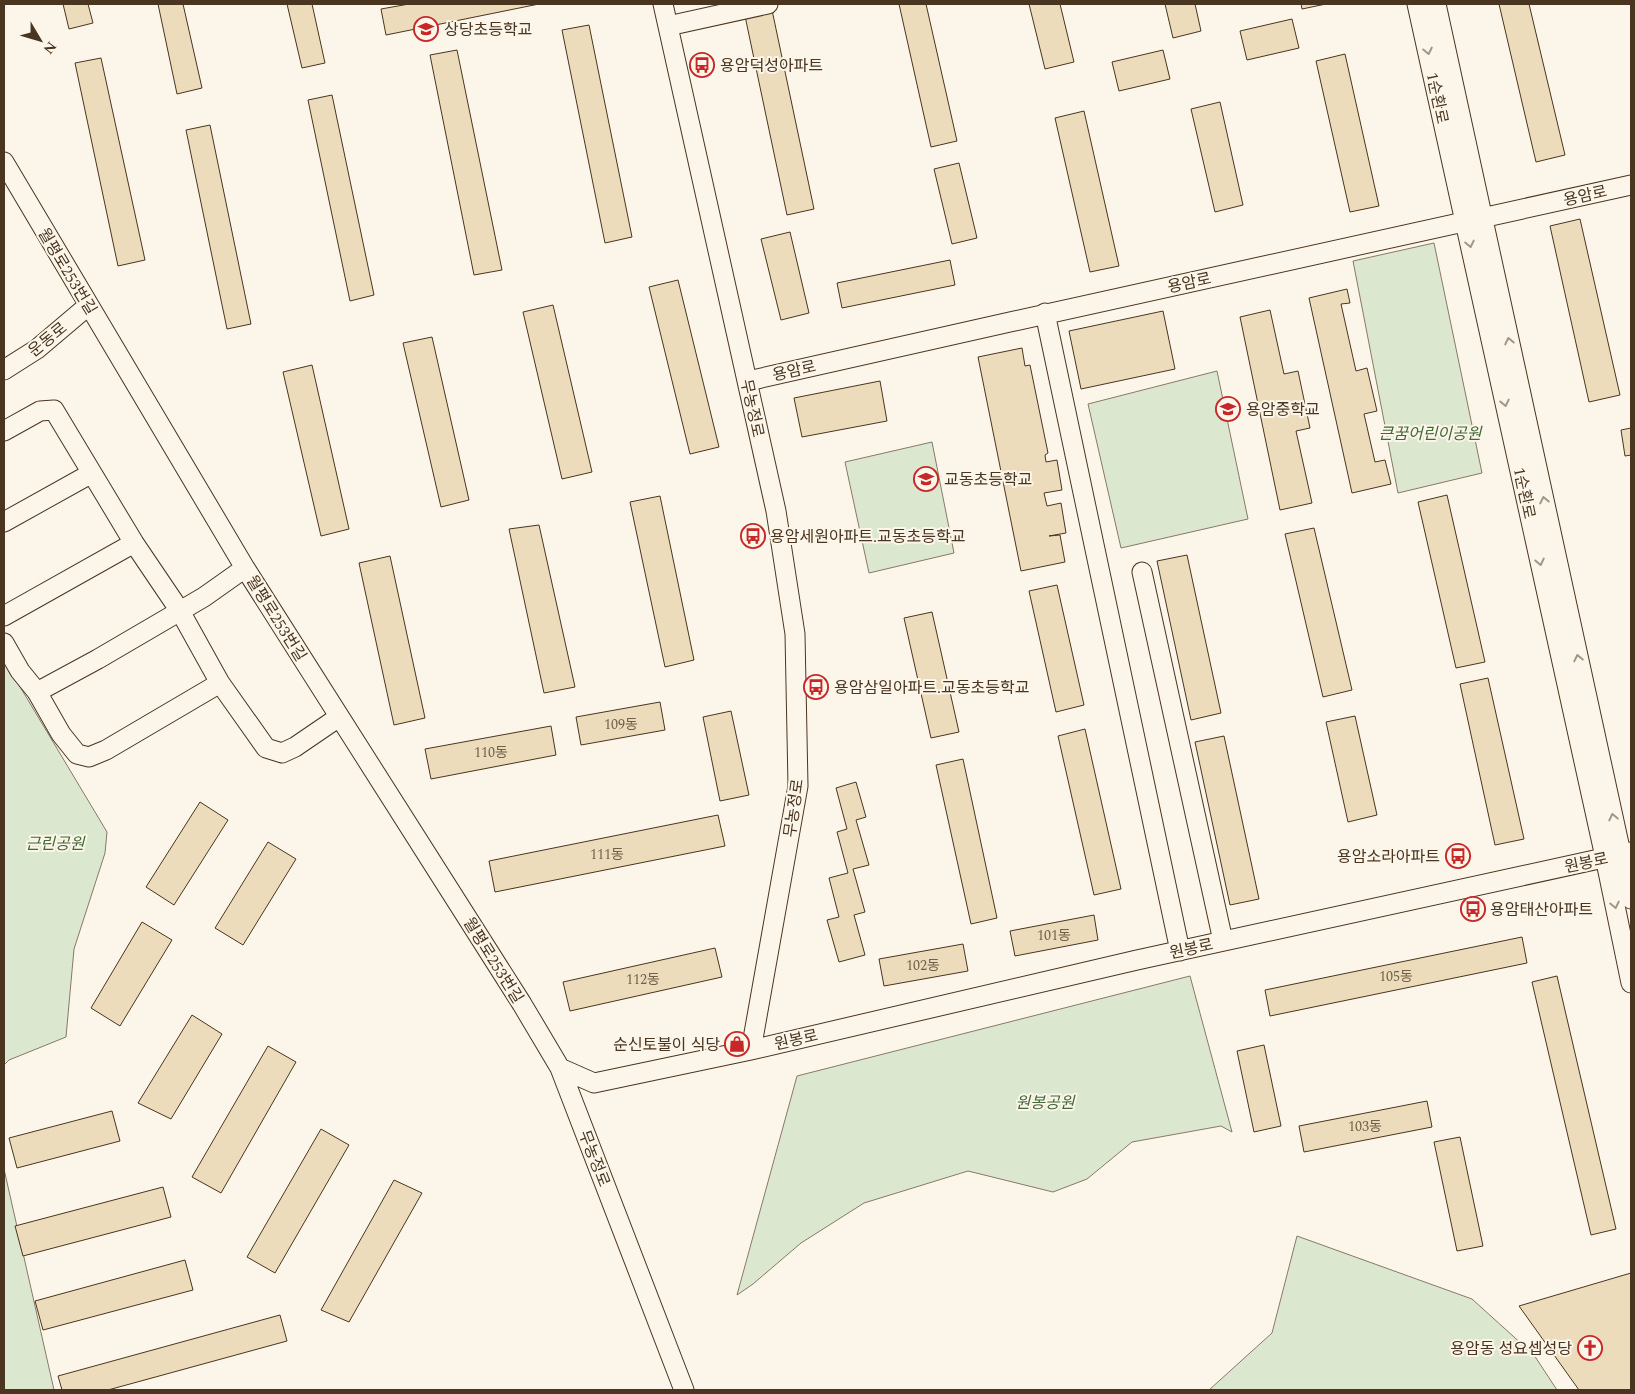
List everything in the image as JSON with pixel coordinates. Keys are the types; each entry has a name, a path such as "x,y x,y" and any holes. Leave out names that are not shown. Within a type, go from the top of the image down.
{"street":[{"name":"무농정로","path":"663,4 776,511 795,634 798,786 751,1050"},
{"path":"668,26 768,4"},
{"name":"1순환로","path":"1417,4 1474,221 1619,854 1631,899"},
{"name":"1순환로","path":"1436,4 1474,221"},
{"name":"월평로253번길","path":"4,162 245,568 522,1004 560,1068"},
{"name":"용암로","path":"748,381 1045,313 1474,221 1631,184"},
{"name":"운동로","path":"4,370 37,350 89,305"},
{"path":"1045,313 1180,951"},
{"path":"4,431 40,410 54,410 134,543 180,611 220,682 266,748 282,753 295,747 339,717"},
{"path":"4,522 92,473"},
{"path":"4,616 134,543"},
{"path":"37,692 204,598 245,568"},
{"path":"1142,572 1223,941"},
{"path":"4,644 20,671 37,692 60,734 77,754 89,757 106,750 220,682"},
{"name":"1순환로","path":"1619,854 1631,983"},
{"name":"원봉로","path":"751,1050 1223,941 1619,854"},
{"path":"560,1068 594,1084 751,1050"},
{"name":"무농정로","path":"560,1068 684,1390"}],"green space":[{"name":"큰꿈어린이공원","path":"1434,243 1482,473 1398,493 1353,261"},
{"path":"1217,371 1248,519 1121,548 1088,404"},
{"path":"932,442 954,553 869,573 845,462"},
{"name":"근린공원","path":"4,660 107,832 105,853 74,949 66,1037 9,1060 4,1065"},
{"name":"원봉공원","path":"1190,976 1232,1132 1221,1126 1132,1142 1087,1179 1053,1192 968,1171 864,1203 801,1243 753,1284 737,1295 797,1076"},
{"path":"4,1169 54,1390 4,1390"},
{"path":"1297,1236 1472,1299 1534,1355 1557,1390 1209,1390 1272,1333"}],"building":[{"path":"63,4 88,4 93,23 69,29"},
{"path":"158,4 183,4 202,88 177,94"},
{"path":"287,4 312,4 325,63 302,68"},
{"path":"409,4 539,4 386,35 381,9"},
{"path":"899,4 926,4 957,141 931,147"},
{"path":"1029,4 1060,4 1074,62 1045,69"},
{"path":"1165,4 1195,4 1201,31 1173,38"},
{"path":"1301,4 1326,4 1302,9"},
{"path":"1499,4 1529,4 1565,155 1536,162"},
{"path":"772,10 814,209 787,215 745,16"},
{"path":"1292,19 1299,48 1247,60 1240,31"},
{"path":"589,25 632,237 605,243 562,30"},
{"path":"457,50 502,270 474,275 430,55"},
{"path":"1163,50 1170,79 1119,91 1112,62"},
{"path":"1345,54 1379,206 1350,212 1316,61"},
{"path":"101,58 145,260 118,266 75,63"},
{"path":"332,95 374,295 350,301 308,100"},
{"path":"1220,102 1243,205 1215,212 1191,109"},
{"path":"1084,111 1119,266 1090,272 1055,118"},
{"path":"210,125 251,324 227,329 186,130"},
{"path":"959,163 977,238 952,244 934,169"},
{"path":"1580,219 1620,395 1589,402 1550,226"},
{"path":"790,232 809,313 781,320 761,239"},
{"path":"950,260 955,285 842,308 837,283"},
{"path":"678,280 719,447 690,454 649,287"},
{"path":"1347,289 1350,303 1341,304 1356,371 1367,368 1377,411 1364,414 1375,462 1385,460 1391,484 1352,493 1309,298"},
{"path":"553,305 592,472 562,479 523,312"},
{"path":"1270,310 1284,374 1298,371 1310,428 1296,431 1312,503 1280,510 1240,317"},
{"path":"1163,311 1175,369 1081,389 1069,331"},
{"path":"432,337 469,500 441,507 403,343"},
{"path":"1022,348 1025,366 1030,365 1048,453 1045,455 1046,462 1057,460 1062,490 1044,493 1047,506 1061,503 1066,533 1049,536 1060,535 1065,562 1021,571 978,357"},
{"path":"312,365 349,529 321,536 283,372"},
{"path":"880,381 887,421 802,437 794,398"},
{"path":"1631,428 1631,455 1625,456 1621,430"},
{"path":"1447,495 1485,662 1456,668 1418,502"},
{"path":"660,496 694,660 665,667 630,502"},
{"path":"539,525 575,687 544,693 509,529"},
{"path":"1314,528 1352,690 1323,697 1285,534"},
{"path":"1187,555 1221,713 1191,720 1157,561"},
{"path":"390,556 425,718 394,725 359,563"},
{"path":"1057,585 1084,705 1056,712 1029,591"},
{"path":"932,612 959,732 931,738 904,618"},
{"path":"1488,678 1524,839 1495,845 1460,684"},
{"path":"660,702 665,730 581,745 576,717"},
{"path":"731,711 749,795 720,801 703,717"},
{"path":"1355,716 1377,815 1348,822 1326,722"},
{"path":"551,726 556,755 431,779 425,749"},
{"path":"1085,729 1121,889 1094,895 1058,736"},
{"path":"1224,736 1259,899 1230,905 1195,742"},
{"path":"963,759 997,918 971,924 936,765"},
{"path":"856,782 866,817 856,820 869,865 853,869 865,912 854,915 865,955 839,962 827,920 839,917 829,878 848,873 837,832 847,829 836,788"},
{"path":"200,802 228,820 174,905 146,887"},
{"path":"718,815 725,846 495,892 489,861"},
{"path":"268,842 296,859 243,945 215,928"},
{"path":"1094,915 1098,940 1015,956 1010,931"},
{"path":"142,922 172,940 120,1026 91,1008"},
{"path":"1522,937 1527,963 1270,1016 1265,990"},
{"path":"963,944 968,971 884,986 879,959"},
{"path":"715,948 722,977 570,1011 563,982"},
{"path":"1557,976 1616,1229 1591,1235 1532,982"},
{"path":"192,1015 222,1034 171,1119 138,1103"},
{"path":"1264,1045 1281,1126 1254,1132 1237,1051"},
{"path":"268,1046 296,1062 221,1193 192,1177"},
{"path":"1427,1101 1432,1127 1304,1152 1299,1126"},
{"path":"112,1111 120,1141 17,1168 9,1138"},
{"path":"321,1129 349,1145 275,1273 247,1257"},
{"path":"1460,1137 1483,1246 1457,1251 1434,1142"},
{"path":"394,1180 422,1193 349,1322 321,1310"},
{"path":"163,1187 171,1217 23,1256 15,1226"},
{"path":"185,1260 193,1290 43,1330 35,1301"},
{"name":"용암동 성요셉성당","path":"1631,1273 1631,1390 1579,1390 1519,1306"},
{"path":"280,1315 287,1341 108,1390 62,1390 58,1376"}],"place":[{"name":"상당초등학교","path":"426,29"},
{"name":"용암덕성아파트","path":"702,65"},
{"name":"용암중학교","path":"1228,409"},
{"name":"교동초등학교","path":"926,479"},
{"name":"용암세원아파트.교동초등학교","path":"753,536"},
{"name":"용암삼일아파트.교동초등학교","path":"816,687"},
{"name":"용암소라아파트","path":"1458,856"},
{"name":"용암태산아파트","path":"1473,909"},
{"name":"순신토불이 식당","path":"737,1044"},
{"name":"용암동 성요셉성당","path":"1590,1348"}]}
